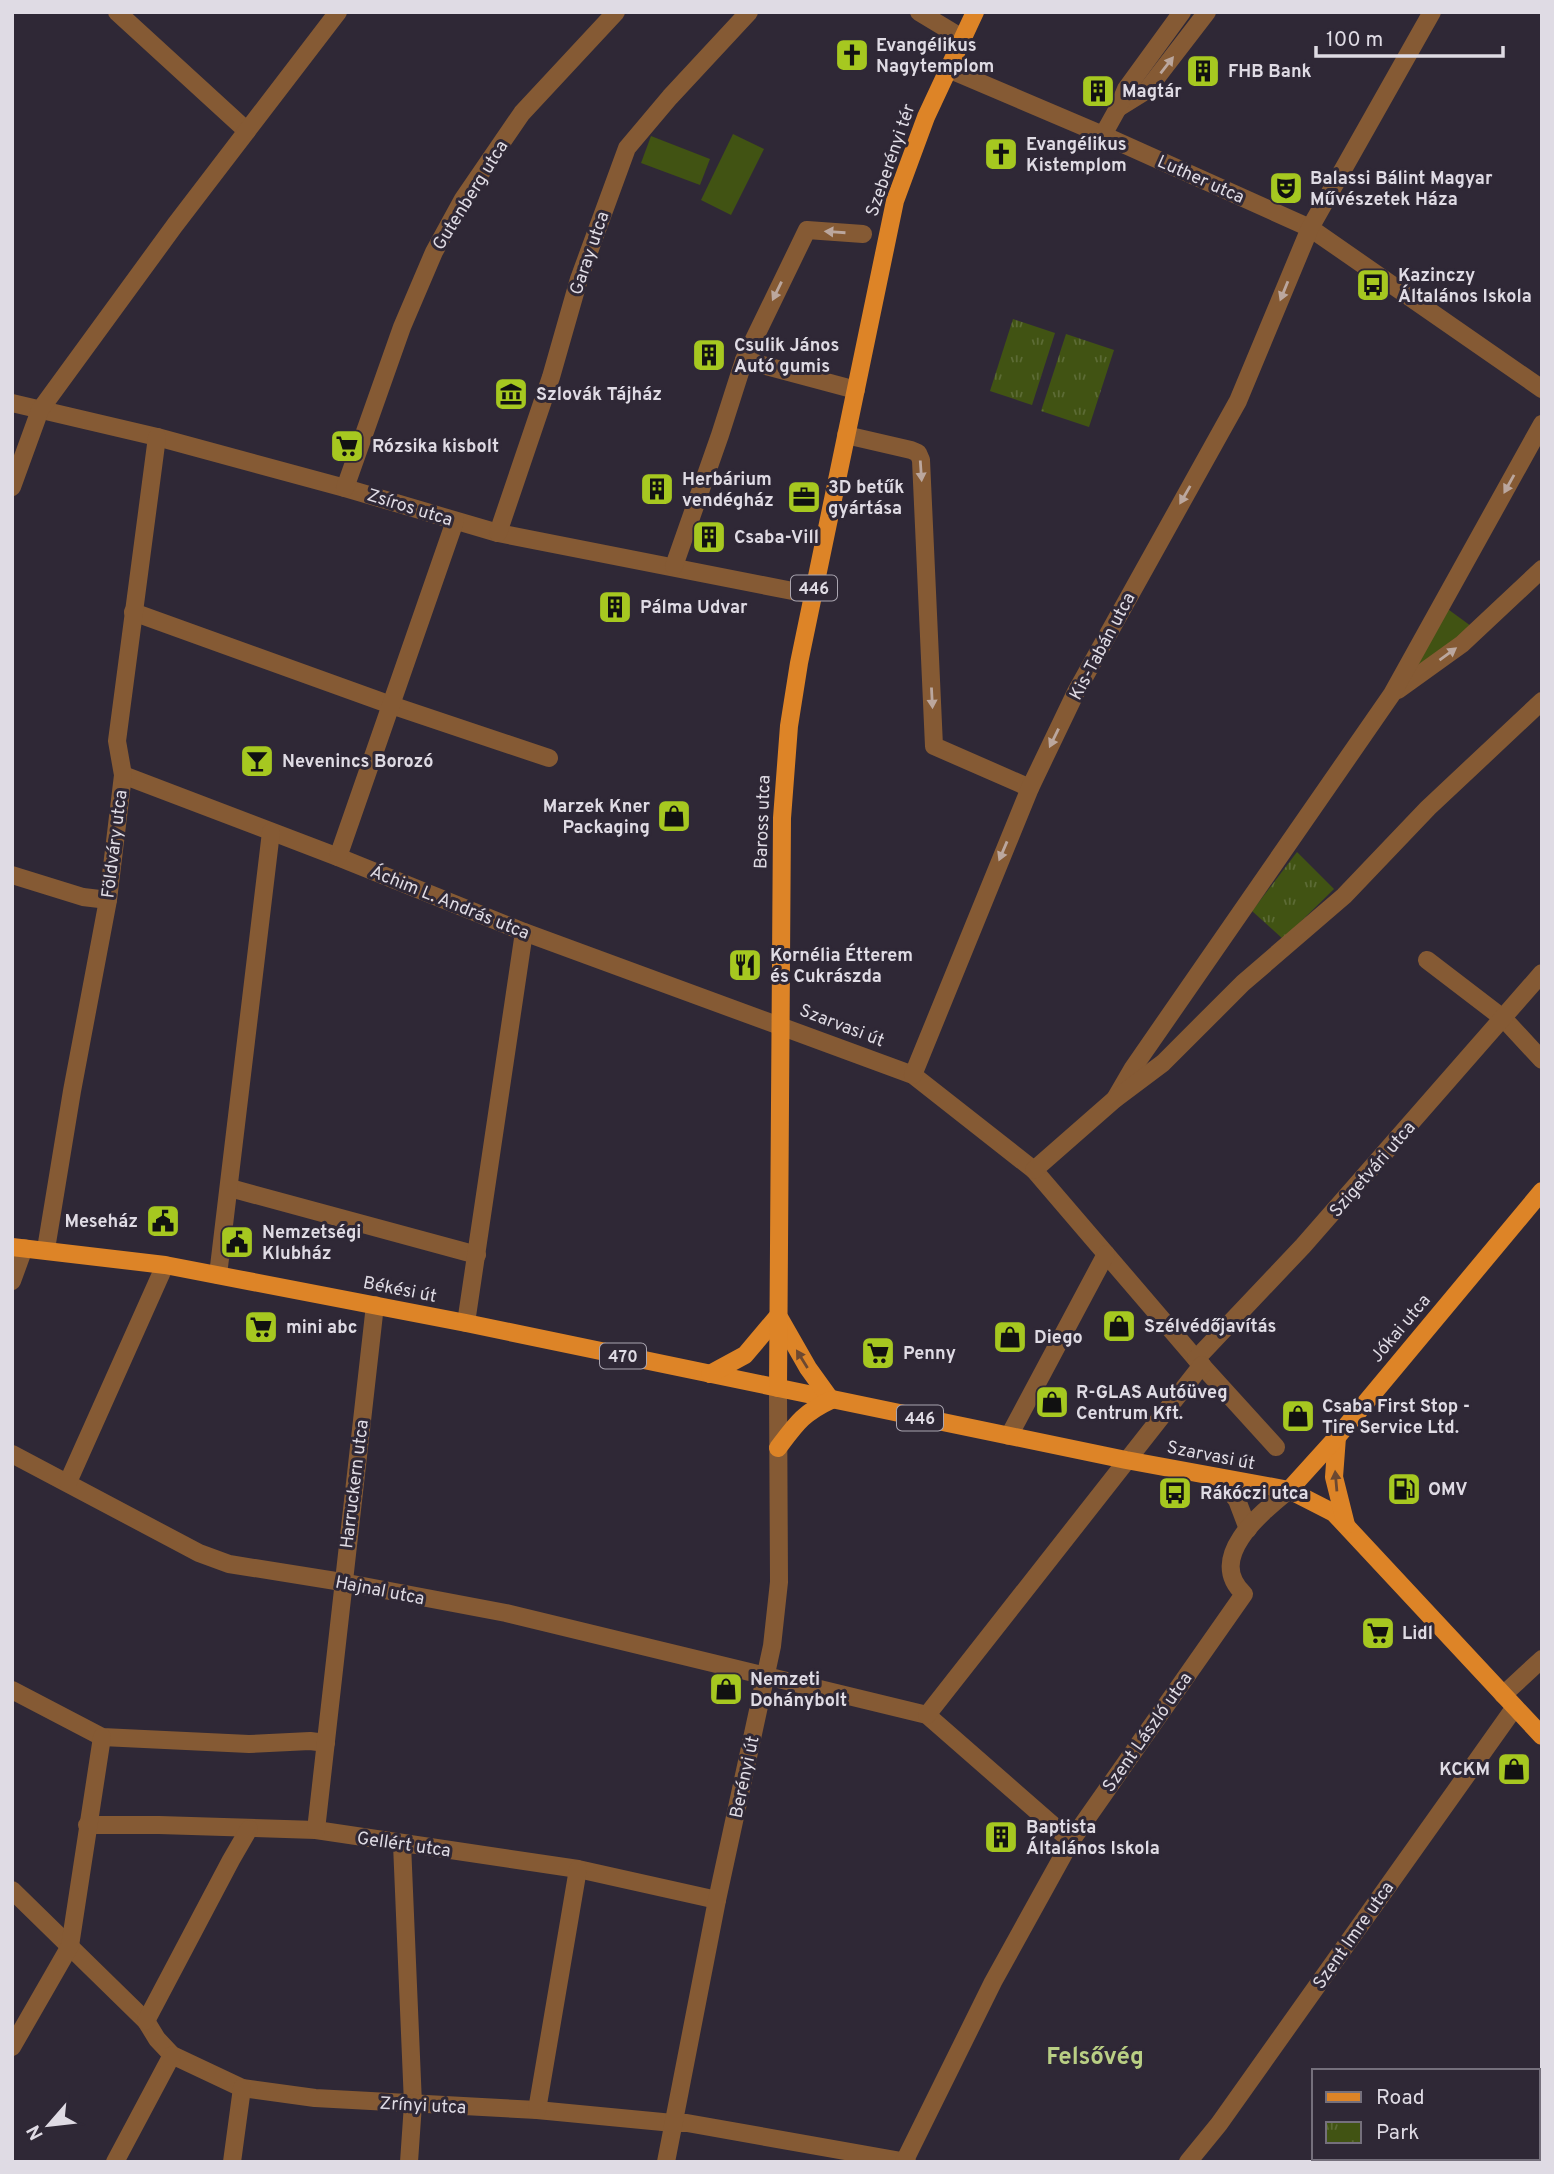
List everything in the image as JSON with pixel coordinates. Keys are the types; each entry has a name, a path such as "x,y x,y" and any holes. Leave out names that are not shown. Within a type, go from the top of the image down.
{"main road":[{"name":"446","path":"948,69 975,12"},
{"name":"Szeberényi tér","path":"881,267 895,201 908,161 948,69"},
{"name":"Baross utca","path":"778,1388 783,778 789,726 813,594 881,267"},
{"name":"Jókai utca","path":"1289,1490 1337,1437 1542,1191"},
{"name":"Békési út","path":"18,1247 165,1265 466,1323 778,1388"},
{"name":"446","path":"778,1316 801,1357 831,1400"},
{"path":"710,1374 745,1355 778,1316"},
{"name":"Szarvasi út","path":"778,1388 1126,1460 1289,1490 1334,1513 1542,1736"},
{"path":"778,1448 810,1409 831,1400"},
{"path":"1337,1437 1334,1477 1346,1525"}],"street":[{"path":"117,12 247,131"},
{"path":"12,487 40,410 338,12"},
{"name":"Gutenberg utca","path":"345,488 402,327 434,252 463,199 522,113 617,12"},
{"name":"Garay utca","path":"498,533 551,377 579,279 627,148 749,12"},
{"path":"919,12 962,38"},
{"path":"1103,135 1126,89 1182,12"},
{"path":"1118,108 1147,90 1207,12"},
{"name":"Kis-Tabán utca","path":"913,1075 1030,788 1076,692 1238,401 1310,228 1432,12"},
{"name":"Luther utca","path":"948,69 1310,228 1542,389"},
{"name":"Szeberényi tér","path":"744,360 807,230 863,234"},
{"path":"674,566 744,360 856,390"},
{"name":"Zsíros utca","path":"12,403 157,437 498,533 813,594"},
{"path":"1115,1099 1133,1068 1392,694 1542,424"},
{"path":"846,435 911,450 918,453 921,460 934,746 1030,788"},
{"name":"Földváry utca","path":"46,1250 108,900 123,775 117,741 157,437"},
{"path":"338,857 455,521"},
{"path":"1392,694 1462,644 1542,569"},
{"path":"133,612 391,705 549,758"},
{"path":"1034,1170 1115,1099 1163,1063 1243,983 1344,896 1428,808 1542,701"},
{"name":"Áchim L. András utca","path":"123,775 524,932 779,1024"},
{"path":"218,1275 271,832"},
{"path":"12,875 83,897 108,900"},
{"path":"466,1323 524,932"},
{"path":"1427,960 1504,1019 1542,1060"},
{"name":"Szigetvári utca","path":"927,1715 1199,1362 1542,973"},
{"path":"1185,995 1208,1017"},
{"name":"Szarvasi út","path":"779,1024 913,1075 1034,1170 1276,1447"},
{"path":"230,1188 477,1255"},
{"path":"12,1281 18,1247"},
{"path":"1009,1436 1106,1254"},
{"path":"68,1482 165,1265"},
{"name":"Harruckern utca","path":"316,1830 375,1305"},
{"name":"Berényi út","path":"667,2162 718,1900 767,1676 776,1617 779,1582 778,1388"},
{"name":"Hajnal utca","path":"12,1454 199,1553 229,1564 506,1613 927,1715"},
{"path":"1219,1478 1237,1500 1248,1530"},
{"name":"Szent László utca","path":"905,2162 993,1982 1071,1841 1244,1594 1231,1578 1233,1554 1262,1513 1289,1490"},
{"path":"1509,1701 1542,1659"},
{"path":"12,1690 102,1737 249,1744 310,1741 326,1743"},
{"name":"Szent Imre utca","path":"1188,2162 1219,2124 1509,1701"},
{"path":"927,1715 1071,1841"},
{"path":"12,2047 70,1946 102,1737"},
{"name":"Gellért utca","path":"87,1825 316,1830 578,1869 718,1900"},
{"path":"146,2021 249,1829"},
{"path":"402,1844 413,2104 408,2162"},
{"path":"537,2110 578,1869"},
{"name":"Zrínyi utca","path":"12,1890 146,2021 157,2039 172,2055 242,2088 315,2098 537,2110 687,2123 905,2162"},
{"path":"115,2162 172,2055"},
{"path":"232,2162 242,2088"}],"green space":[{"path":"733,134 764,149 731,215 701,200"},
{"path":"651,136 710,159 700,185 641,163"},
{"path":"1013,319 1055,333 1032,405 990,391"},
{"path":"1066,334 1114,350 1089,427 1041,411"},
{"path":"1445,607 1471,626 1414,673 1408,670"},
{"path":"1297,852 1334,889 1283,939 1252,911"}],"place":[{"name":"Evangélikus Nagytemplom","path":"852,55"},
{"name":"FHB Bank","path":"1203,71"},
{"name":"Magtár","path":"1098,91"},
{"name":"Evangélikus Kistemplom","path":"1001,154"},
{"name":"Balassi Bálint Magyar Művészetek Háza","path":"1286,188"},
{"name":"Kazinczy Általános Iskola","path":"1373,285"},
{"name":"Csulik János Autó gumis","path":"709,355"},
{"name":"Szlovák Tájház","path":"511,394"},
{"name":"Rózsika kisbolt","path":"347,446"},
{"name":"Herbárium vendégház","path":"657,489"},
{"name":"3D betűk gyártása","path":"804,497"},
{"name":"Csaba-Vill","path":"709,537"},
{"name":"Pálma Udvar","path":"615,607"},
{"name":"Nevenincs Borozó","path":"257,761"},
{"name":"Marzek Kner Packaging","path":"674,816"},
{"name":"Kornélia Étterem és Cukrászda","path":"745,965"},
{"name":"Meseház","path":"163,1221"},
{"name":"Nemzetségi Klubház","path":"237,1242"},
{"name":"Szélvédőjavítás","path":"1119,1326"},
{"name":"mini abc","path":"261,1327"},
{"name":"Diego","path":"1010,1337"},
{"name":"Penny","path":"878,1353"},
{"name":"R-GLAS Autóüveg Centrum Kft.","path":"1052,1402"},
{"name":"Csaba First Stop - Tire Service Ltd.","path":"1298,1416"},
{"name":"OMV","path":"1404,1489"},
{"name":"Rákóczi utca","path":"1175,1493"},
{"name":"Lidl","path":"1378,1633"},
{"name":"Nemzeti Dohánybolt","path":"726,1689"},
{"name":"KCKM","path":"1514,1769"},
{"name":"Baptista Általános Iskola","path":"1001,1837"}],"district":[{"name":"Felsővég","path":"1095,2056"}]}
